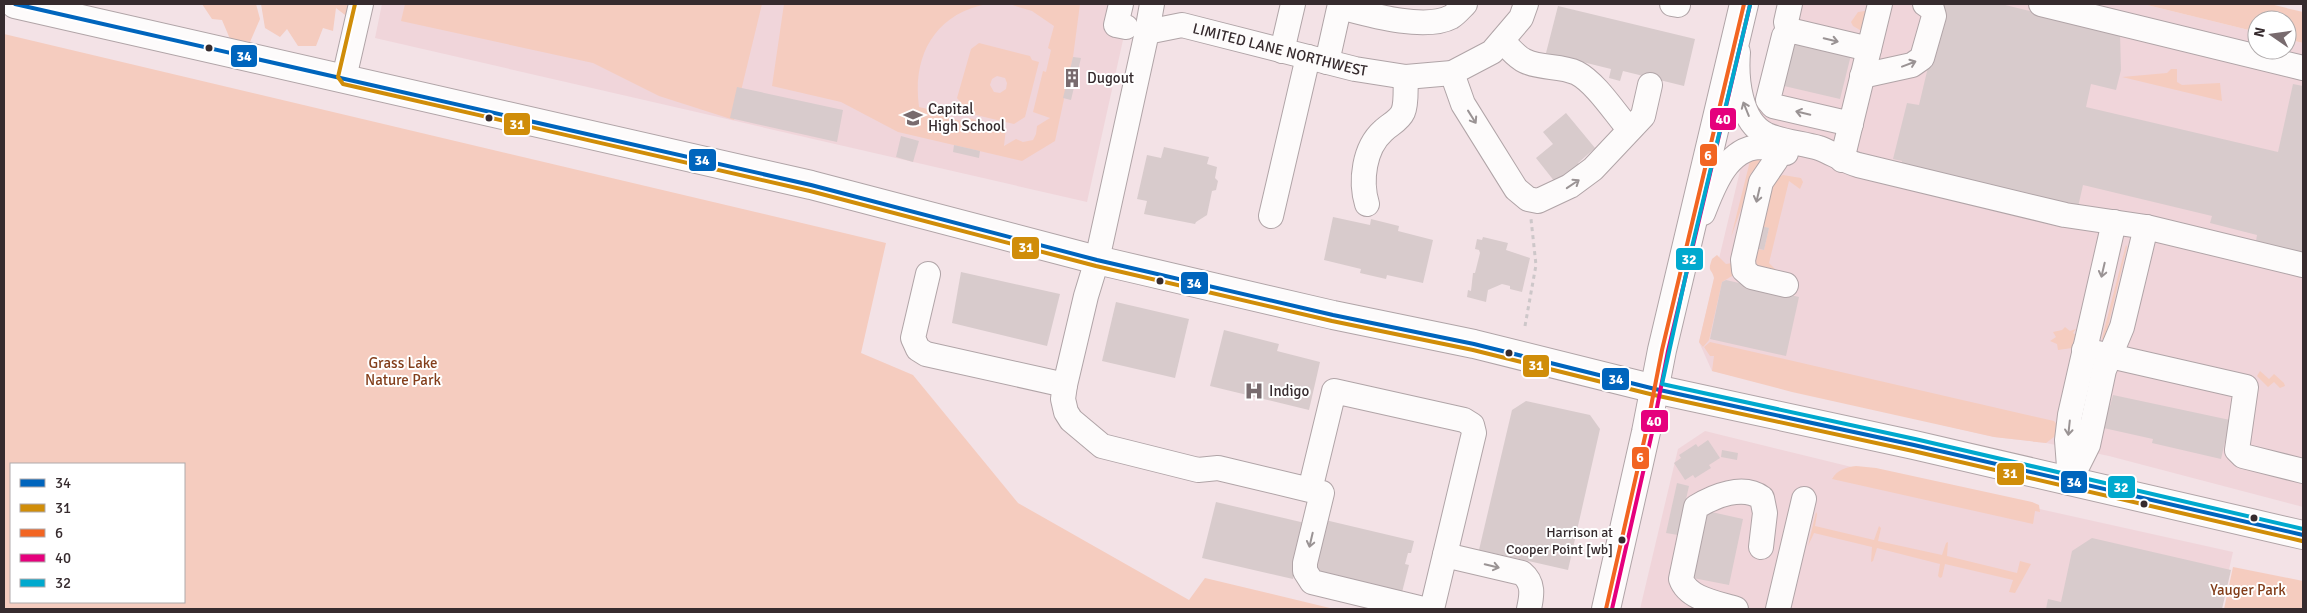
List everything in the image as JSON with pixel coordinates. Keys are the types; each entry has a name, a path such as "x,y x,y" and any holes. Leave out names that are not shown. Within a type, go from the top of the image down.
{"main road":[{"path":"15,4 811,185 1097,260 1333,315 1474,344 1655,389 2303,535"},
{"path":"1606,609 1686,246 1741,14"}],"street":[{"path":"344,78 361,4"},
{"path":"1121,4 1116,25 1136,30"},
{"path":"1152,4 1136,30 1097,260 1086,296 1065,385 1063,399 1066,412 1071,420 1102,446 1198,470 1218,468 1310,490 1334,391 1464,420 1472,425 1474,433 1432,609"},
{"path":"1282,51 1293,4"},
{"path":"1271,216 1318,60 1340,5 1396,21 1416,22 1450,17 1465,4"},
{"name":"LIMITED LANE NORTHWEST","path":"1136,30 1182,26 1355,69 1406,77 1452,73 1492,52 1521,18 1526,4"},
{"path":"1790,4 1786,22 1787,27 1793,31 1869,49"},
{"path":"1862,76 1912,65 1922,58 1934,16 1932,8 1925,4"},
{"path":"2041,4 2303,68"},
{"path":"1842,160 1869,49 1874,5"},
{"path":"1741,14 1737,73 1740,91 1749,117 1755,126 1765,134 1820,149 1842,160 2066,215 2146,227 2303,265"},
{"path":"1793,31 1784,36 1768,100 1773,106 1851,124"},
{"path":"1502,40 1522,60 1531,64 1562,68 1578,73 1590,83 1629,129"},
{"path":"1452,73 1463,104 1516,189 1528,199 1538,201 1548,198 1570,186 1593,169 1643,116 1650,85"},
{"path":"1367,204 1364,180 1368,157 1381,132 1398,120 1404,112 1406,77"},
{"path":"1686,246 1698,226 1712,189 1722,172 1734,158 1748,149 1760,147 1817,160 1842,160"},
{"path":"1778,151 1776,160 1761,182 1743,260 1744,270 1752,277 1786,286"},
{"path":"2070,481 2067,440 2070,416 2114,222"},
{"path":"2070,481 2088,445 2104,370 2122,327 2146,227"},
{"path":"928,274 913,338 918,349 926,354 1065,385"},
{"path":"2084,350 2246,387 2237,450 2243,456 2303,471"},
{"path":"1736,609 1706,600 1684,586 1681,579 1696,507 1711,498 1745,491 1755,493 1762,498 1765,513 1762,547"},
{"path":"1322,492 1305,563 1305,571 1312,582 1423,609"},
{"path":"1778,609 1804,499"},
{"path":"1445,554 1522,573 1527,577 1531,586 1532,595 1529,609"}],"path":[{"path":"1525,326 1536,265 1528,199"}],"shaded area":[{"name":"Capital High School","path":"382,4 1131,4 1087,202 375,38"},
{"path":"1780,4 2143,4 2247,30 2247,60 2297,60 2297,42 2303,43 2303,507 2109,456 2046,443 1994,437 1712,371 1699,342"},
{"path":"1705,431 1864,470 2233,552 2220,609 1640,609 1678,449"}],"green space":[{"path":"202,4 256,4 260,19 250,42 230,39 222,20 212,19"},
{"path":"261,4 350,4 349,18 336,8 333,31 323,28 316,46 298,46 287,29 280,37 265,28"},
{"path":"405,4 762,4 734,120 659,96 593,63 401,21"},
{"path":"784,4 987,4 969,9 953,17 940,28 930,41 923,55 919,71 919,107 944,113 944,117 967,122 969,118 1006,128 1004,146 1016,139 1023,142 1033,140 1037,126 1050,118 1033,112 1043,71 1046,72 1051,50 1048,48 1054,26 1032,11 1009,4 1080,4 1073,57 1055,141 1022,161 898,132 841,102 772,86"},
{"path":"2143,4 2270,4 2295,10 2247,10 2247,30"},
{"path":"1865,11 1870,14 1862,30 1860,30 1853,26 1851,22 1858,12"},
{"path":"2297,11 2303,12 2303,43 2297,42"},
{"name":"Grass Lake Nature Park","path":"4,34 886,243 861,353 913,375 1018,503 1189,600 1205,578 1334,609 4,609"},
{"path":"979,43 1030,56 1032,60 1039,62 1025,117 1014,124 959,111 961,103 957,98 971,49","holes":["997,76 1005,78 1007,83 1006,89 1000,93 994,92 990,85 992,79"]},
{"path":"2171,69 2177,69 2177,82 2182,85 2220,83 2222,101 2122,77 2167,73"},
{"path":"1759,155 1765,160 1751,173 1744,201 1731,237 1750,161"},
{"path":"1783,175 1801,178 1803,182 1800,189 1789,181 1769,263 1777,271 1760,271 1756,265 1757,249 1764,250 1769,228 1763,227 1768,198 1774,184"},
{"path":"2126,245 2105,339 2103,340 2102,338"},
{"path":"1717,255 1726,264 1732,263 1732,276 1722,282 1709,340 1703,347 1699,342 1714,278 1710,266 1712,259"},
{"path":"2065,327 2070,331 2076,329 2073,333 2076,335 2075,339 2077,341 2072,348 2058,350 2057,344 2050,341 2056,337 2053,332 2062,330"},
{"path":"1710,342 2054,421 2058,426 2058,434 2046,443 1994,437 1792,392 1712,371 1714,356 1710,356 1704,347"},
{"path":"2260,371 2269,379 2274,374 2285,386 2280,388 2274,382 2268,387 2257,376"},
{"path":"1856,466 1876,468 2032,502 2039,505 2040,512 2035,511 2033,524 1832,479 1836,473"},
{"path":"1816,512 1815,526 1874,540 1879,526 1881,528 1878,541 1942,555 1948,542 1947,556 2017,573 2020,561 2031,564 2015,593 2009,592 2013,580 1945,564 1942,577 1940,578 1938,576 1940,564 1877,548 1871,562 1872,547 1814,533 1808,546"},
{"name":"Yauger Park","path":"2233,567 2303,581 2303,609 2224,609"}],"building":[{"path":"1943,4 2001,4 2120,33 2121,70 2116,90 2091,84 2086,107 2278,152 2293,84 2303,86 2303,253 2256,241 2257,235 2210,223 2212,216 2083,185 2078,207 1901,164 1902,161 1893,159 1907,103 1919,105"},
{"path":"1558,6 1695,39 1684,86 1623,71 1620,81 1609,78 1611,69 1546,53"},
{"path":"1795,37 1852,51 1840,99 1784,86"},
{"name":"Dugout","path":"1073,57 1081,58 1071,100 1063,98"},
{"path":"737,87 843,110 837,142 730,118"},
{"path":"1566,113 1595,148 1578,163 1586,172 1572,183 1564,175 1555,182 1536,158 1553,144 1543,132"},
{"path":"901,136 919,141 913,162 896,157"},
{"path":"954,145 980,151 979,158 953,152"},
{"path":"1164,147 1209,157 1207,164 1217,167 1215,178 1218,181 1216,190 1212,191 1207,215 1195,224 1144,214 1147,201 1137,199 1147,155 1161,158"},
{"path":"1333,217 1370,225 1371,219 1399,226 1398,231 1433,240 1423,283 1387,275 1386,279 1360,273 1361,269 1324,260"},
{"path":"1742,221 1769,228 1764,250 1736,244"},
{"path":"1483,237 1508,243 1506,250 1530,258 1522,292 1510,289 1510,286 1502,284 1488,290 1486,302 1467,297 1468,290 1471,291 1473,273 1475,273 1480,253 1479,250 1475,249 1477,239 1482,240"},
{"path":"961,272 1060,294 1047,346 952,323"},
{"path":"1726,280 1799,297 1786,356 1710,339 1722,282"},
{"path":"1116,302 1189,319 1175,378 1102,361"},
{"path":"1224,330 1279,344 1277,351 1320,362 1309,410 1210,386"},
{"path":"2113,395 2230,420 2221,459 2152,443 2153,439 2099,427 2104,404 2110,406"},
{"path":"1526,401 1590,415 1600,429 1568,570 1479,550 1512,410"},
{"path":"1708,440 1720,458 1709,465 1711,468 1695,478 1693,475 1685,480 1674,463 1681,458 1679,455 1696,444 1698,447"},
{"path":"1722,450 1738,453 1737,460 1721,457"},
{"path":"1677,483 1689,486 1678,535 1666,533"},
{"path":"1216,502 1305,523 1293,579 1202,558"},
{"path":"1707,511 1743,519 1729,585 1693,578"},
{"path":"1321,519 1414,541 1411,553 1408,553 1405,564 1409,565 1400,600 1324,579 1313,561"},
{"path":"2092,538 2231,570 2222,609 2046,609 2048,599 2061,602 2072,551"}],"transit line":[{"name":"34","path":"15,4 811,185 1097,260 1333,315 1474,344 1655,389 1914,445 2303,535"},
{"name":"31","path":"355,4 338,77 343,84 810,191 1096,266 1332,321 1473,350 1654,395 1913,451 2302,541"},
{"name":"6","path":"1606,609 1646,432 1662,350 1744,4"},
{"name":"40","path":"1612,609 1652,433 1668,351 1750,5"},
{"name":"32","path":"1750,5 1692,247 1662,384 1915,439 2303,529"}],"place":[{"name":"Dugout","path":"1072,78"},
{"name":"Capital High School","path":"913,118"},
{"name":"Indigo","path":"1254,391"},
{"name":"Harrison at Cooper Point [wb]","path":"1622,540"}]}
